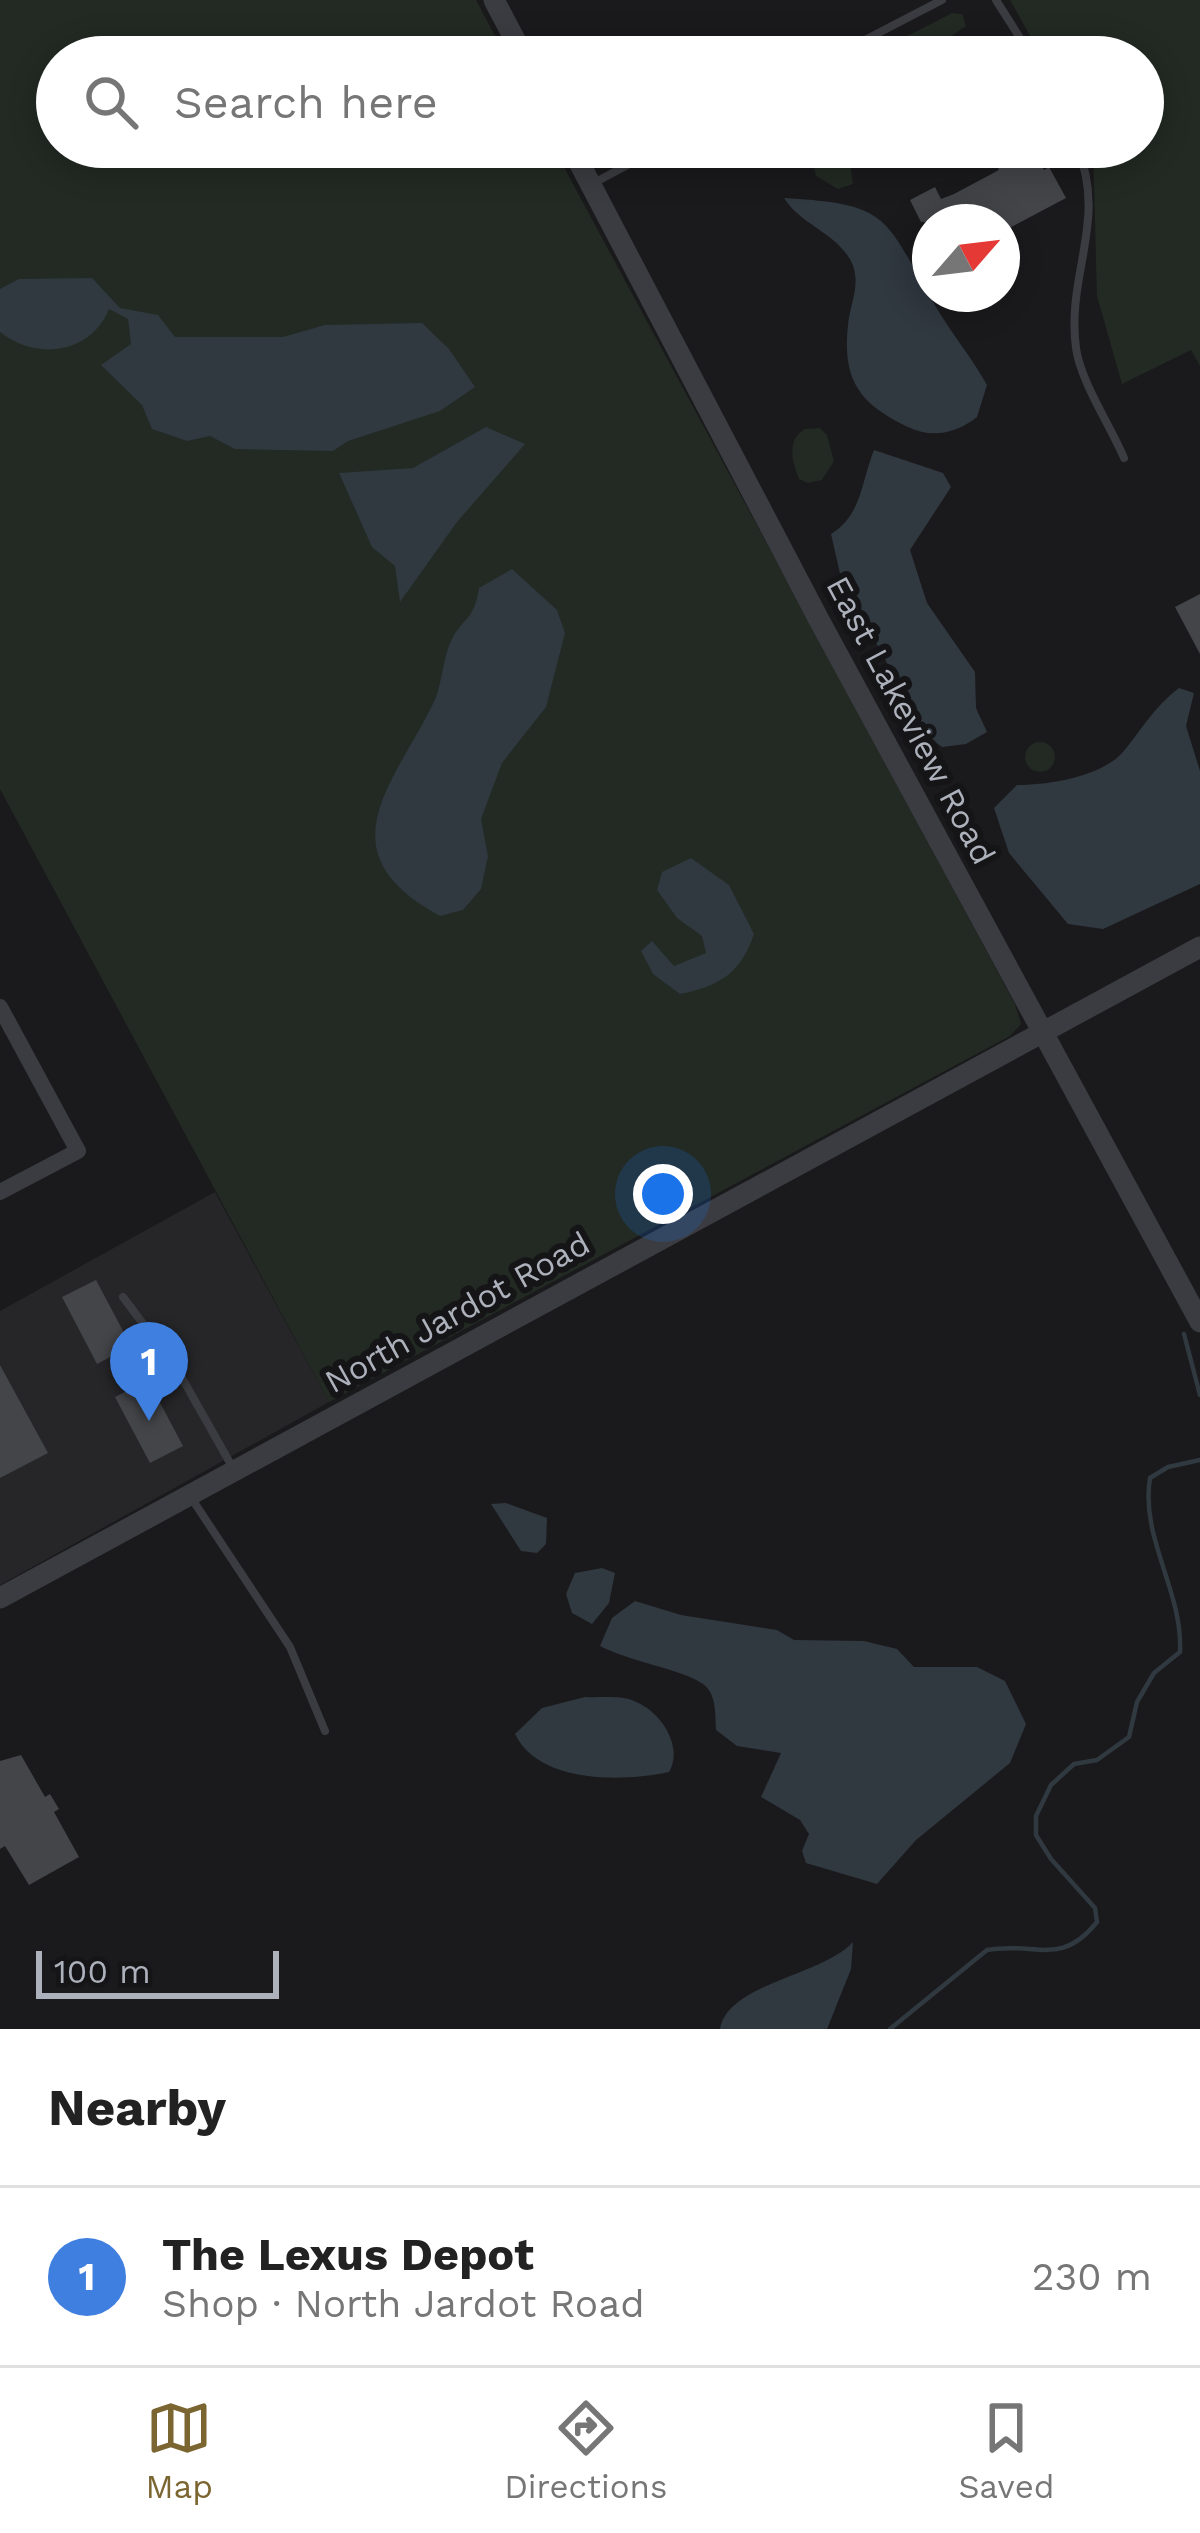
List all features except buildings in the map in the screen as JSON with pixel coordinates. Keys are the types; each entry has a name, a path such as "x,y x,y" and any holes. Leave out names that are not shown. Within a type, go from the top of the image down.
{"street":[{"path":"494,0 513,36"},
{"name":"East Lakeview Road","path":"582,168 1200,1322"},
{"name":"North Jardot Road","path":"0,1598 1200,947"},
{"path":"0,1007 78,1151 0,1192"}],"lane":[{"path":"873,36 942,0"},
{"path":"996,0 1019,36"},
{"path":"590,184 621,168"},
{"path":"1086,168 1092,208 1076,349 1124,458"},
{"path":"123,1297 177,1369 234,1471"},
{"path":"190,1495 290,1647 325,1730"}],"shaded area":[{"path":"0,0 476,0 495,36 36,36 36,168 564,168 1015,1004 1021,1024 1010,1036 329,1402 0,789"},
{"path":"1010,0 1200,0 1200,366 1191,350 1122,384 1097,296 1094,168 1164,168 1164,36 1030,36"},
{"path":"952,13 962,14 966,26 950,36 907,36"},
{"path":"814,168 851,168 853,184 838,189 816,176"},
{"path":"784,198 847,205 867,212 894,235 912,266 912,312 939,312 987,385 977,417 953,430 926,433 891,418 866,399 848,361 855,285 851,261"},
{"path":"92,278 120,308 158,315 175,337 283,337 325,325 422,323 449,349 475,387 440,411 348,441 333,451 235,449 210,436 187,441 152,429 142,405 101,365 131,344 128,319 109,309 89,336 61,348 30,347 0,332 0,289 19,279"},
{"path":"486,427 525,444 457,522 400,602 395,566 372,547 339,473 413,468"},
{"path":"820,428 827,435 834,461 822,480 808,483 799,479 793,445 805,429"},
{"path":"874,450 943,473 951,487 910,550 927,603 975,672 976,708 987,732 966,744 942,747 926,735 841,578 831,534 855,508"},
{"path":"512,569 557,610 565,633 546,707 502,763 481,819 488,856 481,889 463,910 440,916 405,892 384,868 376,843 377,818 386,791 435,699 450,643 471,614 479,588"},
{"path":"1179,688 1194,693 1186,726 1200,771 1200,884 1103,929 1068,924 1009,853 994,808 1017,785 1073,778 1113,761"},
{"path":"1040,742 1055,757 1040,772 1025,757"},
{"path":"691,858 729,885 754,934 743,959 727,976 680,994 653,974 641,951 652,941 674,966 706,953 702,936 677,918 657,890 662,872"},
{"path":"215,1192 329,1402 0,1585 0,1311"},
{"path":"506,1503 547,1518 546,1544 537,1553 521,1551 491,1504"},
{"path":"602,1568 615,1573 609,1603 592,1624 572,1613 566,1594 575,1573"},
{"path":"635,1601 681,1615 777,1630 794,1640 864,1641 897,1649 914,1667 977,1667 1005,1681 1026,1724 1010,1763 916,1840 877,1884 806,1863 802,1851 809,1834 800,1820 761,1797 781,1753 737,1746 716,1730 713,1699 703,1684 600,1646 612,1618"},
{"path":"585,1697 629,1699 653,1713 672,1741 669,1772 606,1778 562,1771 527,1750 515,1734 542,1708"},
{"path":"853,1942 851,1969 827,2029 720,2029 727,2013 740,2001 839,1954"}],"waterway":[{"path":"1184,1334 1200,1395"},
{"path":"890,2029 987,1950 1059,1949 1084,1936 1097,1922 1095,1908 1036,1835 1036,1816 1051,1785 1074,1764 1097,1760 1129,1737 1137,1702 1154,1673 1180,1652 1175,1608 1151,1522 1150,1478 1168,1467 1200,1460"}],"place":[{"name":"The Lexus Depot","path":"149,1421"}]}
